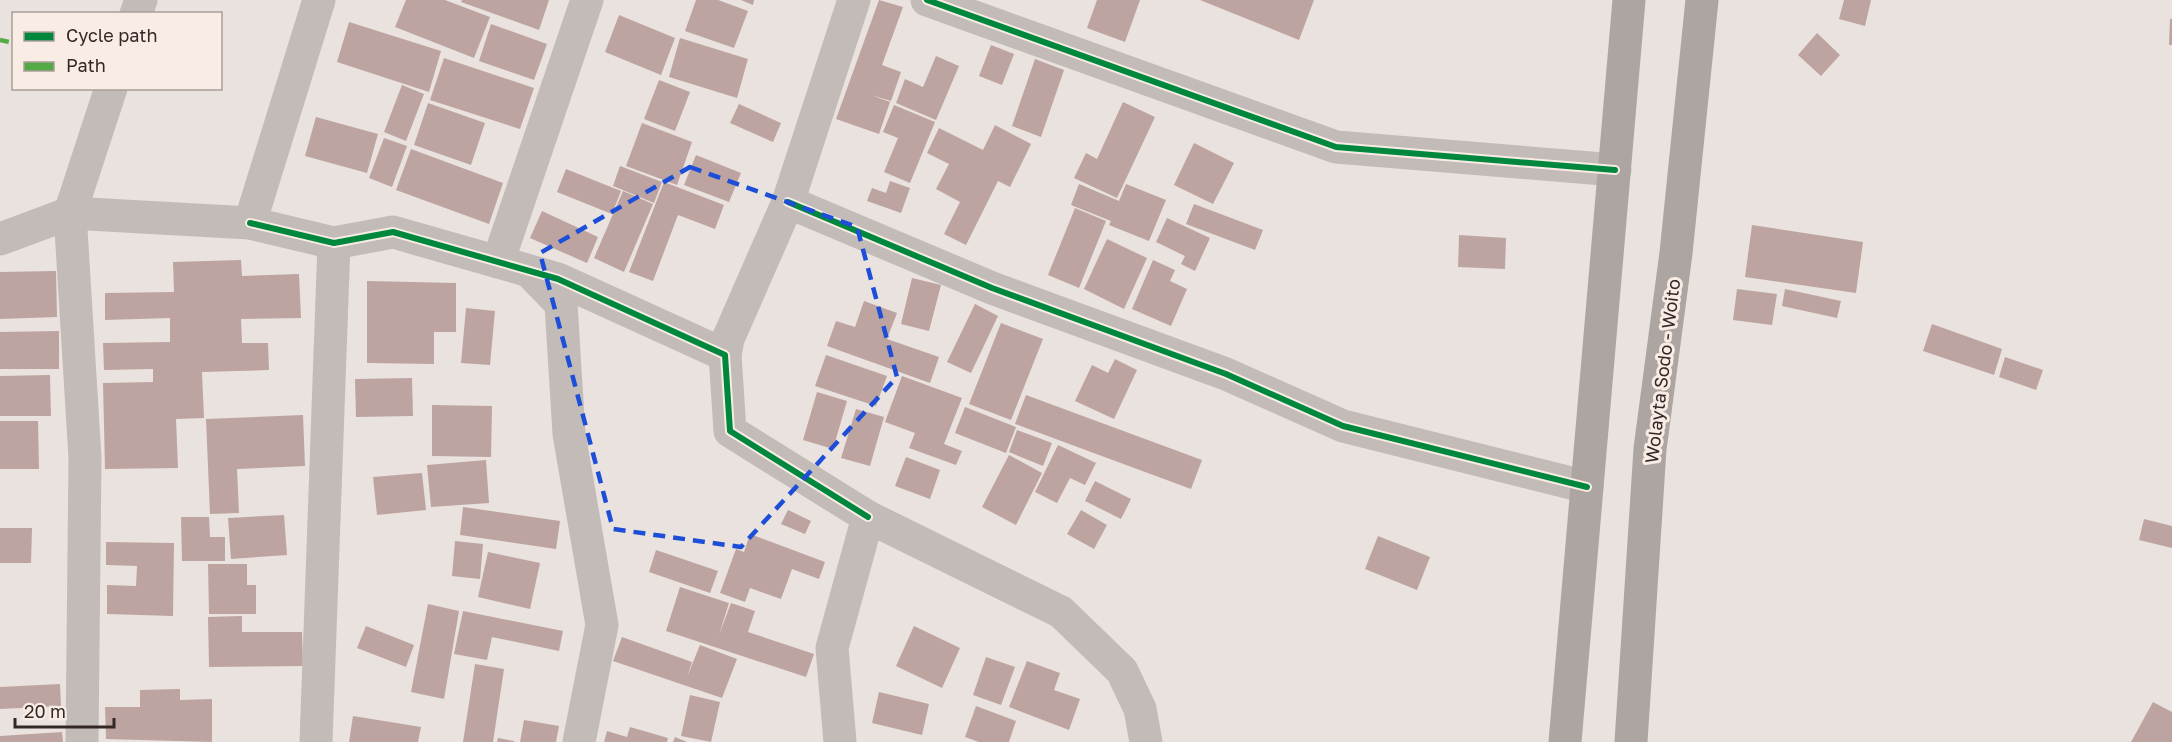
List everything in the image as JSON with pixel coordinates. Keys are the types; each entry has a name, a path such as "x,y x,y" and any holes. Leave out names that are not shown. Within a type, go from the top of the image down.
{"highway":[{"path":"1565,742 1629,0"},
{"name":"Wolayta Sodo - Woito","path":"1631,742 1650,449 1676,253 1702,0"}],"street":[{"path":"250,223 319,0"},
{"path":"513,266 587,0"},
{"path":"854,0 788,202 728,339 725,355 730,431 868,517 1061,612 1122,671 1140,709 1146,742"},
{"path":"927,0 1336,147 1615,170"},
{"path":"82,742 85,458 70,213 110,90"},
{"path":"788,202 992,288 1226,374 1343,426 1587,487"},
{"path":"0,239 70,213 250,223 334,243 393,232 558,279 725,355"},
{"path":"316,742 334,243"},
{"path":"513,266 561,304 569,435 602,625 579,742"},
{"path":"840,742 832,648 868,517"}],"highlighted area":[{"path":"690,167 857,227 897,377 741,547 613,529 540,253"}],"building":[{"path":"406,0 445,0 490,17 474,58 395,27"},
{"path":"462,0 549,0 539,30 461,2"},
{"path":"696,0 718,0 748,11 734,48 685,31"},
{"path":"741,0 754,0 753,5"},
{"path":"879,0 903,7 882,65 901,72 891,101 871,95 890,102 879,134 836,119"},
{"path":"1097,0 1140,0 1125,42 1087,28"},
{"path":"1200,0 1314,0 1299,40"},
{"path":"1844,0 1871,0 1865,26 1839,19"},
{"path":"619,15 675,38 661,75 605,52"},
{"path":"2170,19 2172,19 2172,45 2169,45"},
{"path":"349,22 441,51 429,92 337,62"},
{"path":"491,24 547,44 534,80 479,61"},
{"path":"1817,33 1840,55 1821,76 1798,55"},
{"path":"680,38 748,59 737,98 669,77"},
{"path":"991,45 1014,54 1002,85 979,76"},
{"path":"936,56 959,66 936,120 896,103 905,79 923,87"},
{"path":"444,58 534,88 520,129 430,100"},
{"path":"1035,59 1064,70 1041,137 1012,126"},
{"path":"659,80 690,92 675,131 644,119"},
{"path":"402,85 424,94 406,141 384,132"},
{"path":"1123,102 1155,117 1117,198 1074,178 1086,153 1097,159"},
{"path":"428,103 485,123 471,165 414,145"},
{"path":"739,104 781,123 773,142 730,123"},
{"path":"894,105 935,122 910,183 884,172 898,138 883,132"},
{"path":"316,117 378,134 367,173 305,156"},
{"path":"642,123 692,142 677,185 626,166"},
{"path":"995,125 1031,144 1010,187 998,181 966,245 944,234 960,202 936,189 949,164 927,153 939,128 983,150"},
{"path":"384,138 407,146 392,187 369,178"},
{"path":"1194,143 1234,163 1213,204 1174,185"},
{"path":"411,149 503,183 489,224 396,190"},
{"path":"696,155 741,173 729,202 684,185"},
{"path":"620,166 662,182 654,203 613,186"},
{"path":"566,169 621,191 612,214 557,192"},
{"path":"890,181 910,188 901,213 867,201 872,188 886,193"},
{"path":"664,182 724,205 715,229 678,215 653,281 629,272"},
{"path":"1079,184 1119,201 1126,184 1166,200 1149,241 1109,225 1111,221 1071,205"},
{"path":"623,191 653,204 624,272 594,258"},
{"path":"1194,204 1263,230 1255,250 1186,224"},
{"path":"1075,208 1106,221 1079,288 1048,275"},
{"path":"542,211 598,237 587,263 530,238"},
{"path":"1167,218 1210,238 1195,271 1181,264 1185,256 1156,242"},
{"path":"1752,225 1863,242 1856,293 1745,277"},
{"path":"1459,235 1506,238 1505,269 1458,267"},
{"path":"1107,239 1147,258 1124,309 1084,289"},
{"path":"241,260 242,276 299,274 301,318 241,319 242,343 268,343 269,370 202,372 204,418 176,419 178,468 105,469 103,383 153,382 153,369 104,370 103,343 170,342 170,318 105,320 105,293 174,292 173,262"},
{"path":"1153,260 1175,270 1170,281 1187,289 1171,326 1132,309"},
{"path":"56,271 57,317 0,319 0,272"},
{"path":"912,278 941,285 929,331 901,324"},
{"path":"367,281 456,283 456,332 434,332 434,364 367,363"},
{"path":"1737,289 1777,294 1772,325 1733,320"},
{"path":"1785,289 1841,301 1837,318 1782,306"},
{"path":"864,301 897,313 887,339 939,357 930,383 827,346 836,321 855,327"},
{"path":"975,304 998,316 971,373 947,362"},
{"path":"466,308 495,311 490,365 461,363"},
{"path":"1001,323 1043,339 1011,420 969,404"},
{"path":"1932,324 2002,349 1994,375 1923,351"},
{"path":"59,331 59,369 0,369 0,332"},
{"path":"826,355 887,376 876,406 815,386"},
{"path":"2005,357 2043,370 2036,390 1999,377"},
{"path":"1115,359 1137,370 1114,419 1075,401 1092,365 1108,373"},
{"path":"50,375 51,416 0,416 0,376"},
{"path":"902,376 962,398 944,444 962,451 956,465 909,448 915,433 885,422"},
{"path":"412,378 413,416 356,417 355,379"},
{"path":"817,392 847,401 833,449 803,440"},
{"path":"1026,395 1202,460 1191,489 1015,424"},
{"path":"432,405 492,406 491,457 432,456"},
{"path":"965,407 1016,427 1006,453 955,433"},
{"path":"856,409 884,417 870,466 841,458"},
{"path":"303,415 305,466 237,469 239,513 210,514 206,419"},
{"path":"0,421 38,421 39,469 0,469"},
{"path":"1017,430 1052,443 1043,466 1009,452"},
{"path":"1058,445 1096,463 1085,485 1070,478 1057,503 1035,492"},
{"path":"1009,455 1042,473 1016,525 982,507"},
{"path":"906,457 940,470 930,499 895,486"},
{"path":"486,460 489,503 431,507 427,465"},
{"path":"422,473 426,510 377,515 373,477"},
{"path":"1095,481 1131,499 1121,519 1085,501"},
{"path":"463,507 560,521 556,549 460,535"},
{"path":"788,510 811,521 805,534 781,524"},
{"path":"1081,510 1107,525 1094,549 1067,534"},
{"path":"284,515 287,555 231,559 228,518"},
{"path":"181,517 209,517 210,537 225,537 225,561 182,561"},
{"path":"2144,519 2172,526 2172,548 2139,540"},
{"path":"0,528 32,528 31,563 0,563"},
{"path":"750,534 825,562 819,579 792,569 781,599 750,588 745,602 720,593 736,549 744,552"},
{"path":"1378,536 1430,557 1417,590 1365,569"},
{"path":"455,541 483,544 480,579 452,576"},
{"path":"106,542 174,543 173,616 107,614 107,585 136,586 137,566 106,565"},
{"path":"656,550 718,571 710,593 649,572"},
{"path":"488,552 540,563 530,609 478,597"},
{"path":"208,564 247,564 247,585 256,585 256,614 209,614"},
{"path":"680,587 729,603 719,635 731,603 755,611 748,632 814,654 806,677 666,631"},
{"path":"428,604 459,611 444,699 411,692"},
{"path":"463,611 563,631 559,651 492,637 487,660 454,654"},
{"path":"242,616 242,632 302,632 303,666 209,667 208,617"},
{"path":"366,626 414,645 406,667 357,648"},
{"path":"914,626 960,648 942,688 896,666"},
{"path":"622,637 692,662 687,677 700,645 737,659 722,698 613,661"},
{"path":"986,657 1015,667 1001,705 973,695"},
{"path":"1027,661 1060,673 1054,690 1080,699 1069,730 1009,707"},
{"path":"475,664 504,669 493,742 463,742"},
{"path":"60,684 61,706 0,709 0,687"},
{"path":"180,689 180,700 212,699 212,742 106,739 105,707 140,707 140,690"},
{"path":"879,692 929,704 922,735 872,723"},
{"path":"690,695 720,702 711,742 681,736"},
{"path":"2153,702 2172,712 2172,742 2131,742"},
{"path":"976,706 1016,721 1009,742 979,742 965,737"},
{"path":"353,716 421,727 418,742 349,742"},
{"path":"524,720 559,726 556,742 520,742"},
{"path":"630,727 668,738 667,742 604,742 607,731 627,737"},
{"path":"62,732 63,742 0,742 0,736"},
{"path":"675,737 687,742 673,742"},
{"path":"498,738 514,741 514,742 497,742"}],"marked path":[{"path":"0,40 12,43"}],"cycle path":[{"path":"927,0 1336,147 1615,170"},
{"path":"788,202 992,288 1226,374 1343,426 1587,487"},
{"path":"250,223 334,243 393,232 558,279 725,355 730,431 868,517"}]}
